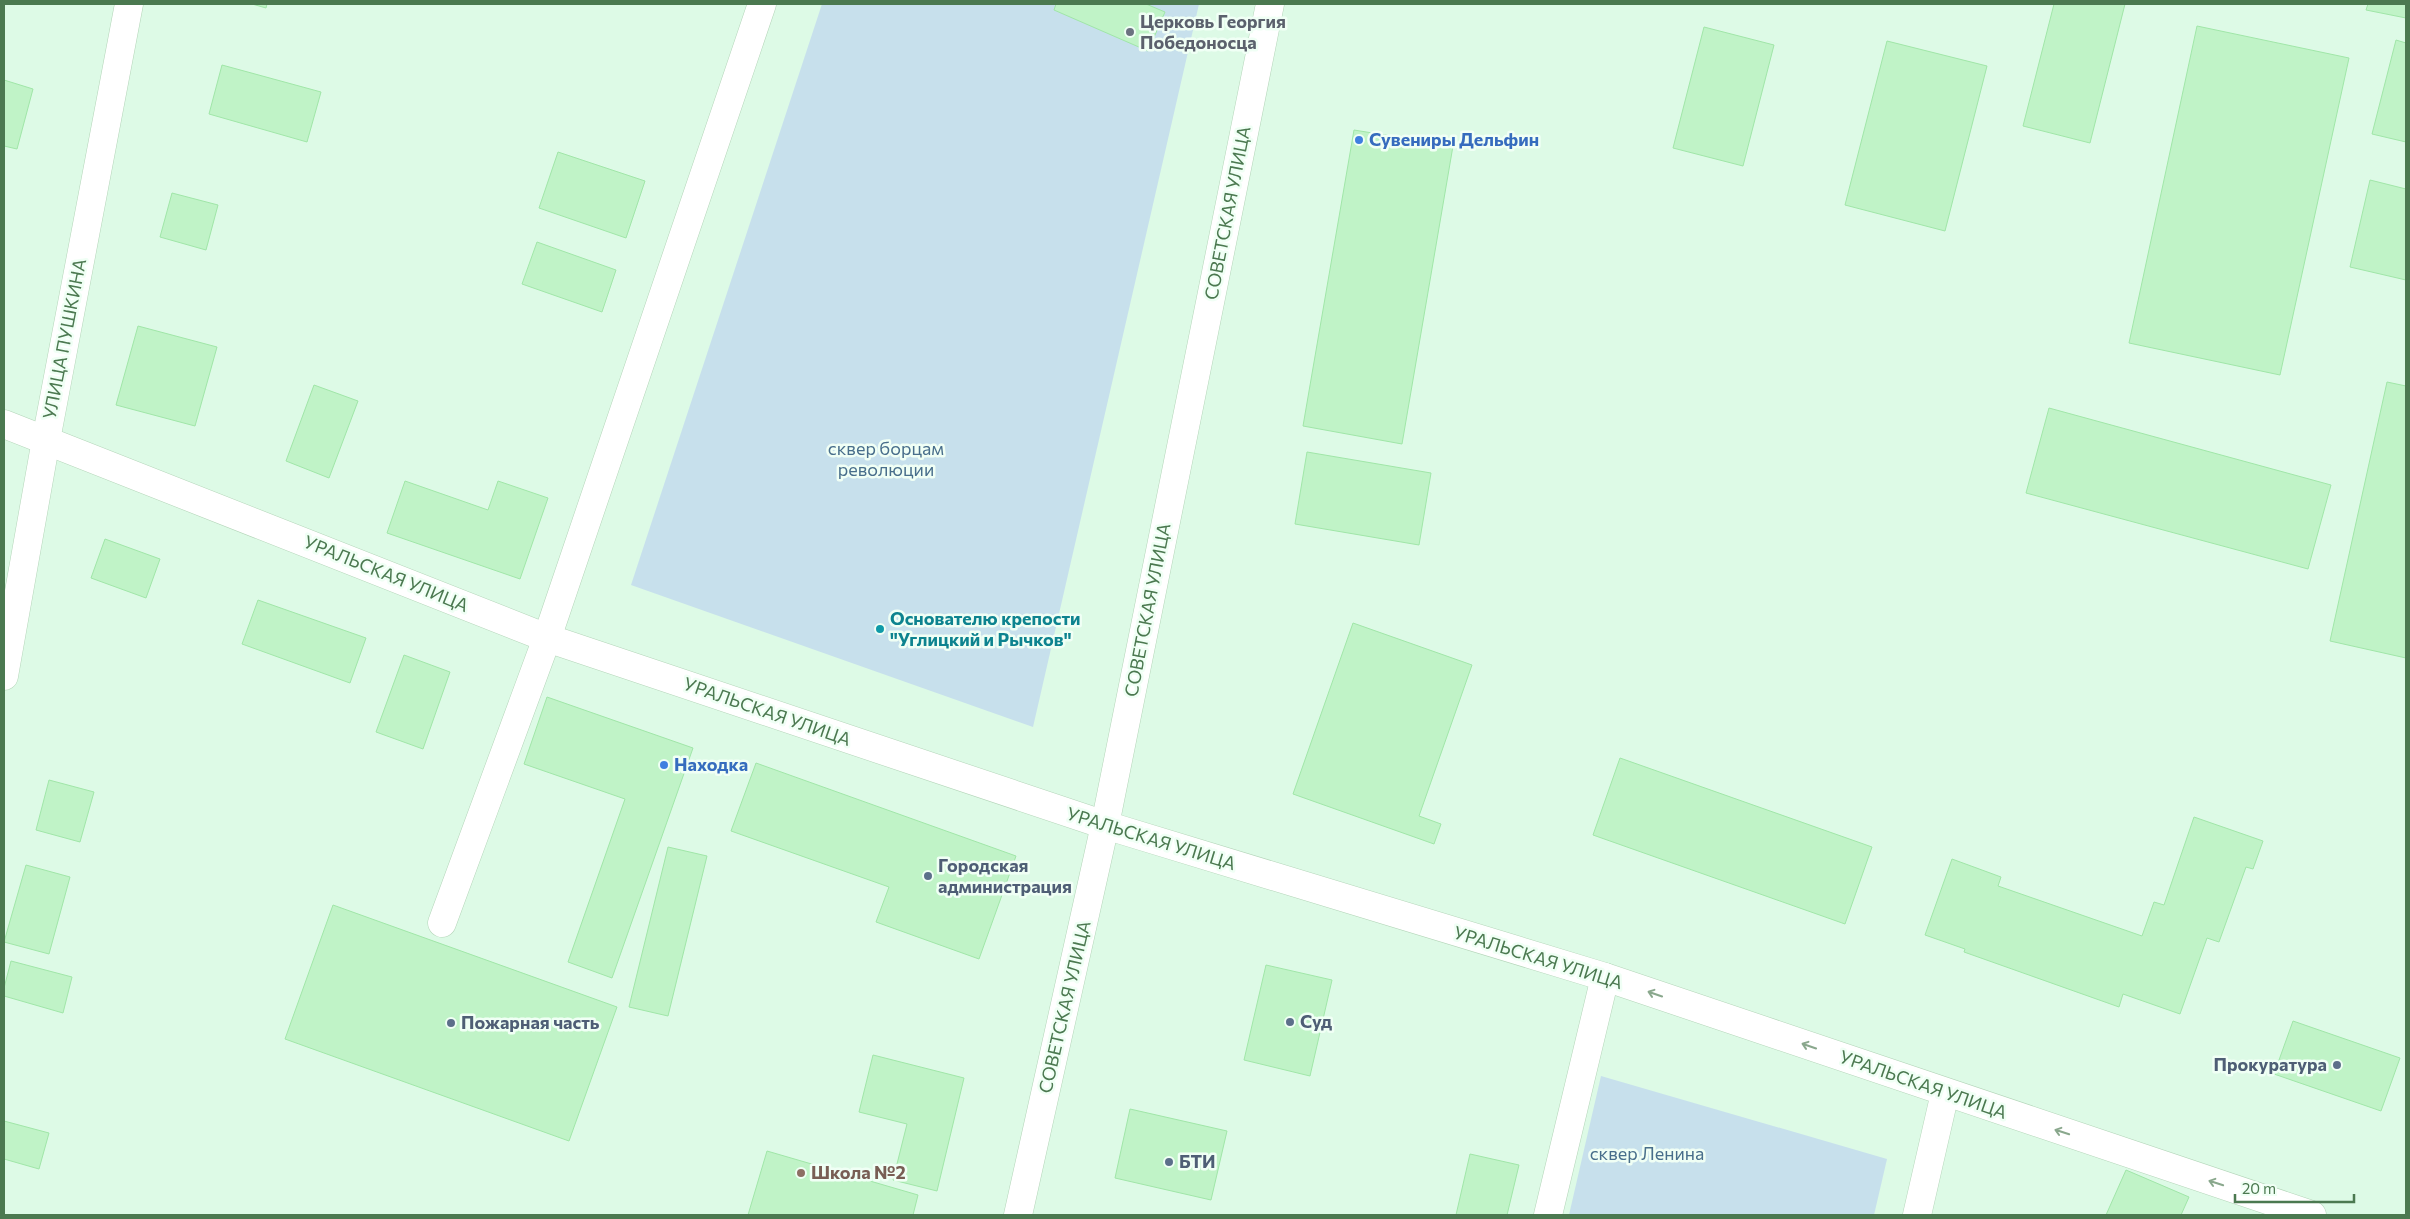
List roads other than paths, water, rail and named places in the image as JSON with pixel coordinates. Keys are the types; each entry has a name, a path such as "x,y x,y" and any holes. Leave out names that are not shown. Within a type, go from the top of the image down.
{"street":[{"name":"УЛИЦА ПУШКИНА","path":"4,676 46,440 129,4"},
{"path":"442,923 547,638 762,4"},
{"name":"СОВЕТСКАЯ УЛИЦА","path":"1018,1215 1105,826 1270,4"},
{"name":"УРАЛЬСКАЯ УЛИЦА","path":"4,424 547,638 1105,826 1605,977 2312,1215"},
{"path":"1548,1215 1605,977"},
{"path":"1916,1215 1945,1092"}],"place":[{"name":"Церковь Георгия Победоносца","path":"1130,32"},
{"name":"Сувениры Дельфин","path":"1359,140"},
{"name":"Основателю крепости \"Углицкий и Рычков\"","path":"880,629"},
{"name":"Находка","path":"664,765"},
{"name":"Городская администрация","path":"928,876"},
{"name":"Суд","path":"1290,1022"},
{"name":"Пожарная часть","path":"451,1023"},
{"name":"Прокуратура","path":"2337,1065"},
{"name":"БТИ","path":"1169,1162"},
{"name":"Школа №2","path":"801,1173"}],"park label":[{"name":"сквер борцам революции","path":"886,459"},
{"name":"сквер Ленина","path":"1647,1154"}]}
